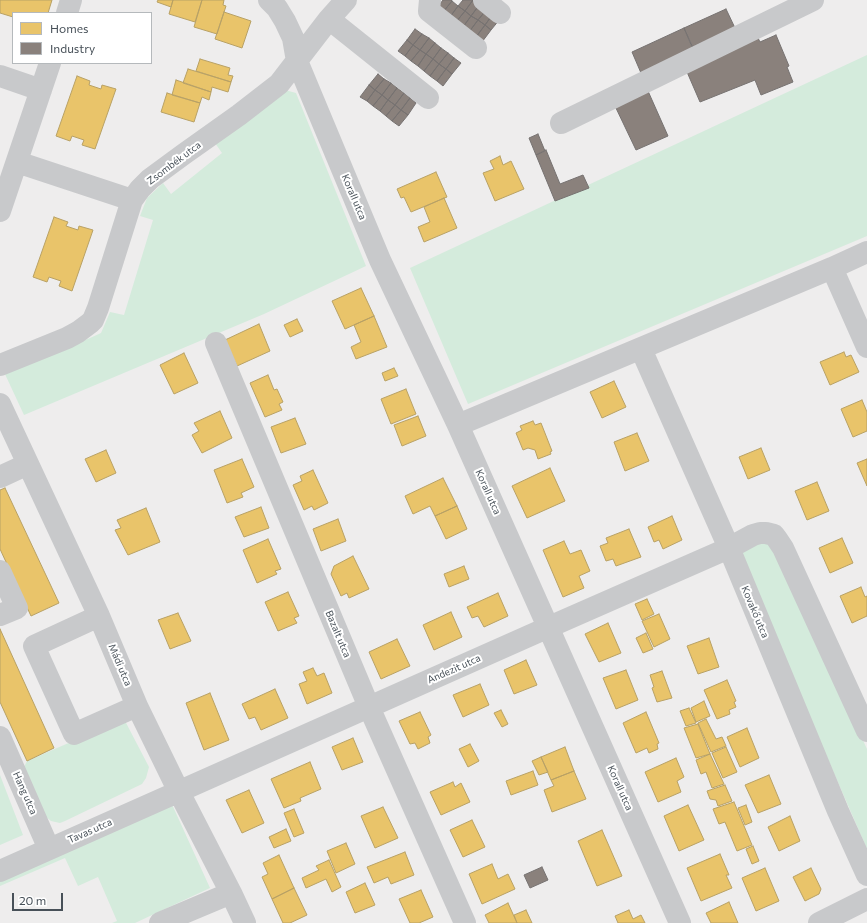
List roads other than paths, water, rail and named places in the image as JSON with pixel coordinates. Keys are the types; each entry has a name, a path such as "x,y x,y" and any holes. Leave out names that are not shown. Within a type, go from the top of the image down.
{"street":[{"path":"68,12 71,0"},
{"name":"Korall utca","path":"269,0 277,8 293,38 297,61 380,260 458,425 680,923"},
{"name":"Zsombék utca","path":"0,365 67,338 85,328 93,320 132,200 140,189 150,179 239,115 279,84 329,19 346,0"},
{"path":"430,0 429,11 476,48"},
{"path":"561,123 813,0"},
{"path":"329,19 428,98"},
{"path":"0,211 50,64"},
{"path":"0,76 41,90"},
{"path":"17,162 132,200"},
{"path":"458,425 641,349 867,252"},
{"path":"832,268 867,347"},
{"name":"Bazalt utca","path":"216,344 369,707 465,923"},
{"name":"Kovakő utca","path":"641,349 729,548 838,811 867,875"},
{"name":"Mádi utca","path":"0,404 99,616 137,706 245,923"},
{"path":"0,477 28,464"},
{"name":"Andezit utca","path":"179,792 760,533 766,533 774,536 786,555 867,731"},
{"path":"0,571 16,608 0,616"},
{"path":"99,616 34,646 74,734 137,706"},
{"name":"Hang utca","path":"0,738 49,849"},
{"name":"Tavas utca","path":"0,871 179,792"},
{"path":"160,923 231,893"},
{"path":"820,923 867,899"}]}
